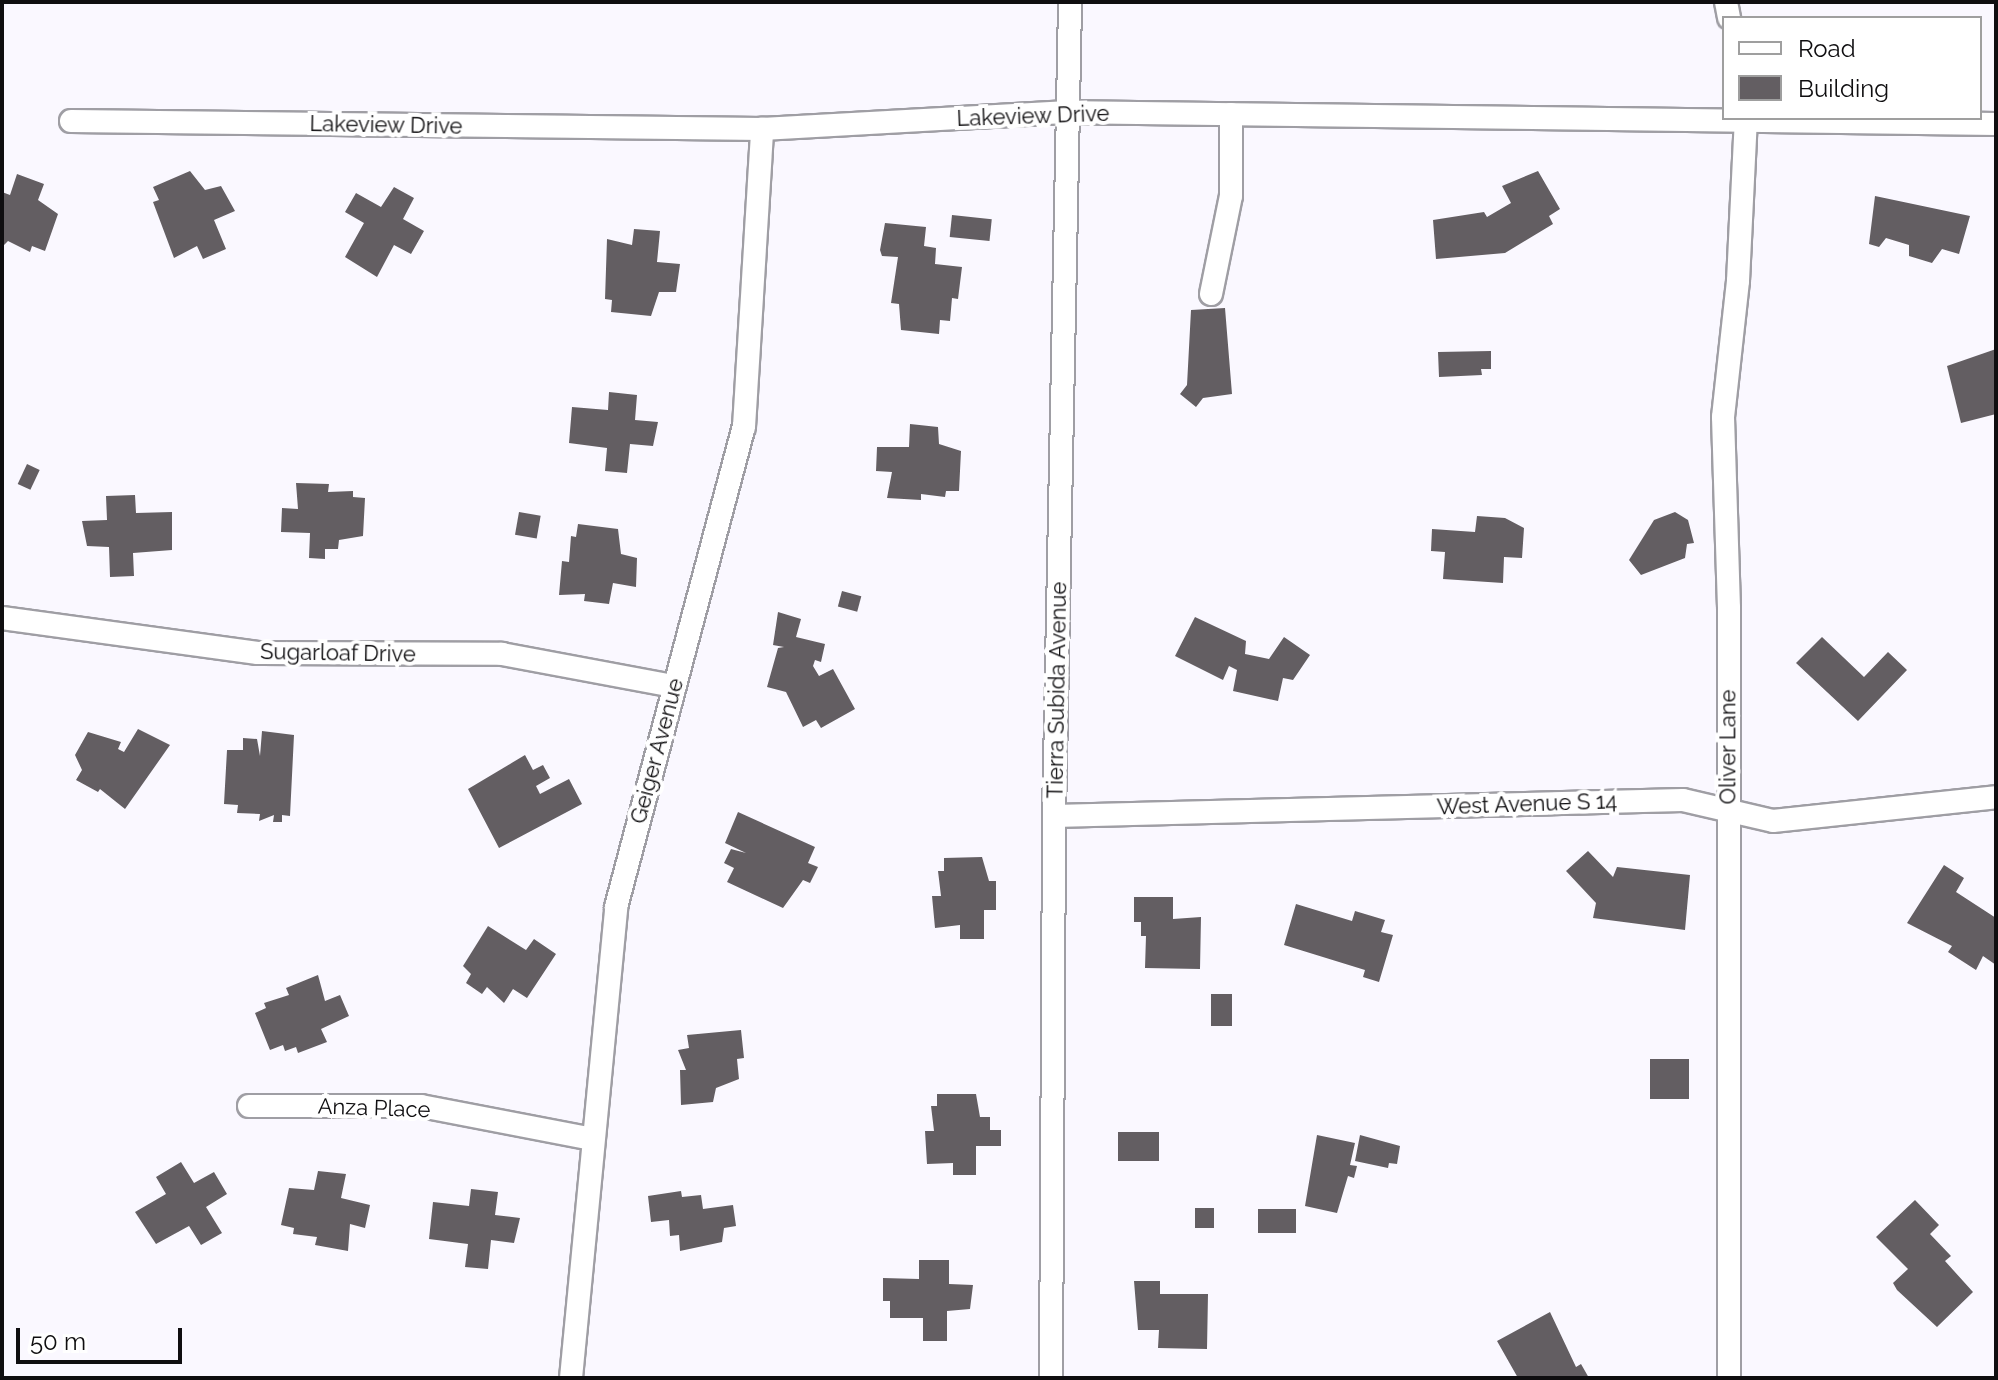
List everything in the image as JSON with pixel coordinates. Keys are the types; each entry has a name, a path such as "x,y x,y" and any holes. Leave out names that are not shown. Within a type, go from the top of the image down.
{"street":[{"name":"Tierra Subida Avenue","path":"1051,1378 1054,816 1070,2"},
{"name":"Lakeview Drive","path":"71,121 762,129 1069,112 1722,119"},
{"path":"1211,294 1231,196 1231,114"},
{"name":"Oliver Lane","path":"1729,1378 1728,808 1723,417 1738,281 1746,120"},
{"name":"Lakeview Drive","path":"1796,120 1996,124"},
{"name":"Geiger Avenue","path":"571,1378 616,907 744,427 762,129"},
{"name":"Sugarloaf Drive","path":"2,618 258,653 502,654 673,686"},
{"name":"West Avenue S 14","path":"1054,816 1683,800 1728,808 1773,821 1996,797"},
{"name":"Anza Place","path":"249,1106 421,1106 592,1139"}],"building":[{"path":"190,171 205,190 221,186 235,211 214,220 226,249 203,259 197,246 174,258 153,202 159,200 153,187"},
{"path":"1538,171 1560,209 1549,216 1553,224 1505,253 1436,259 1433,220 1484,212 1487,217 1511,203 1502,186"},
{"path":"17,174 44,184 38,200 58,214 45,251 32,246 30,252 8,241 2,247 2,192 10,195"},
{"path":"394,187 414,198 403,219 424,231 411,254 394,245 377,277 345,257 364,223 345,212 356,193 381,207"},
{"path":"1875,196 1970,216 1959,254 1942,249 1932,263 1909,256 1909,245 1886,238 1879,247 1869,244"},
{"path":"952,215 992,219 989,241 950,237"},
{"path":"885,223 926,227 924,246 936,248 935,264 962,267 958,299 952,298 950,321 940,320 939,334 901,330 899,304 891,303 898,257 882,256 880,250"},
{"path":"634,229 660,231 657,262 680,264 676,292 659,292 651,316 611,312 612,300 605,299 607,239 632,245"},
{"path":"1225,308 1232,394 1203,398 1196,407 1180,394 1187,385 1191,310"},
{"path":"1996,349 1996,414 1961,423 1947,366"},
{"path":"1491,351 1491,369 1481,369 1482,375 1439,377 1438,352"},
{"path":"609,392 637,395 635,420 658,422 653,446 630,444 627,473 605,471 607,448 569,443 572,407 608,410"},
{"path":"910,424 938,427 939,444 961,451 959,491 946,491 945,497 921,494 921,500 887,498 892,472 876,471 877,447 909,447"},
{"path":"27,464 40,470 30,490 18,484"},
{"path":"296,483 329,484 328,492 353,491 353,497 365,498 363,536 339,540 338,549 325,549 325,559 309,558 310,533 281,532 282,508 298,509"},
{"path":"135,495 136,513 172,512 172,550 133,553 134,576 110,577 109,547 87,546 82,521 107,520 106,496"},
{"path":"519,512 541,516 537,538 515,535"},
{"path":"1675,512 1688,520 1694,543 1687,544 1685,558 1641,575 1629,560 1654,520"},
{"path":"1477,516 1505,518 1524,528 1522,558 1504,557 1503,583 1443,579 1445,552 1431,551 1432,529 1475,532"},
{"path":"578,524 618,529 621,554 637,558 636,587 613,583 609,604 584,601 585,594 559,595 562,561 569,562 571,536 576,537"},
{"path":"842,591 861,596 857,612 838,606"},
{"path":"778,612 801,619 796,637 825,644 821,662 815,660 813,666 819,676 833,669 855,709 821,728 816,720 803,727 786,692 767,687 778,648 784,647 773,645"},
{"path":"1195,617 1246,641 1245,654 1269,659 1284,637 1310,655 1293,680 1283,678 1278,701 1233,691 1237,670 1229,666 1223,680 1175,656"},
{"path":"1822,637 1864,677 1888,652 1907,670 1858,721 1796,663"},
{"path":"138,729 170,745 125,809 100,789 98,792 76,780 82,770 75,755 88,732 121,742 118,749 124,752"},
{"path":"262,731 294,735 290,816 282,815 282,822 273,822 274,815 259,821 260,814 237,813 238,805 224,804 227,750 243,750 243,738 257,739 260,756"},
{"path":"525,755 533,770 543,765 550,778 536,786 540,794 569,779 582,804 499,848 468,789"},
{"path":"738,812 815,847 808,863 818,867 810,883 803,880 783,908 727,882 734,868 724,863 731,849 746,853 725,843"},
{"path":"1588,851 1613,877 1617,867 1690,875 1685,930 1593,918 1596,903 1566,871"},
{"path":"982,857 989,881 996,881 996,910 984,910 984,939 960,939 960,925 935,928 932,896 941,896 938,871 944,871 944,858"},
{"path":"1944,865 1964,878 1956,892 1996,918 1996,965 1983,956 1976,970 1948,952 1952,946 1907,923"},
{"path":"1134,897 1173,897 1173,919 1201,917 1200,969 1145,968 1146,936 1141,936 1141,922 1134,922"},
{"path":"1296,904 1352,921 1355,911 1385,920 1381,932 1393,935 1379,982 1363,977 1365,970 1284,945"},
{"path":"488,926 526,950 534,939 556,954 527,998 513,989 504,1003 487,987 482,994 466,983 471,974 463,966"},
{"path":"318,975 325,1001 340,995 349,1016 321,1029 327,1042 298,1053 296,1047 285,1051 283,1045 270,1050 255,1013 266,1008 264,1003 289,995 286,988"},
{"path":"1211,994 1232,994 1232,1026 1211,1026"},
{"path":"741,1030 744,1058 737,1059 739,1079 716,1088 713,1102 681,1105 680,1070 686,1070 678,1050 689,1048 687,1035"},
{"path":"1650,1059 1689,1059 1689,1099 1650,1099"},
{"path":"937,1094 976,1094 980,1117 990,1117 990,1130 1001,1130 1001,1146 976,1146 976,1175 953,1175 953,1163 927,1164 925,1131 934,1131 931,1106 937,1106"},
{"path":"1118,1132 1159,1132 1159,1161 1118,1161"},
{"path":"1317,1135 1355,1143 1350,1165 1357,1166 1354,1178 1348,1176 1337,1213 1305,1206"},
{"path":"1360,1135 1400,1146 1397,1164 1389,1163 1388,1168 1355,1161"},
{"path":"181,1162 194,1183 214,1172 227,1194 206,1207 222,1233 201,1245 189,1226 156,1244 135,1212 166,1194 156,1177"},
{"path":"318,1171 346,1174 341,1198 370,1205 365,1228 350,1224 348,1251 315,1245 317,1237 293,1234 294,1228 281,1225 289,1188 314,1190"},
{"path":"471,1189 498,1192 495,1215 520,1218 514,1243 491,1240 488,1269 465,1267 468,1244 429,1239 433,1202 469,1206"},
{"path":"681,1191 682,1197 701,1195 703,1209 733,1205 736,1226 724,1228 722,1242 680,1251 679,1235 670,1236 669,1220 651,1222 648,1196"},
{"path":"1915,1200 1939,1225 1930,1234 1951,1256 1945,1261 1973,1292 1937,1327 1897,1290 1893,1283 1908,1269 1876,1237"},
{"path":"1195,1208 1214,1208 1214,1228 1195,1228"},
{"path":"1258,1209 1296,1209 1296,1233 1258,1233"},
{"path":"919,1260 949,1260 949,1284 973,1285 970,1309 947,1311 947,1341 923,1341 923,1318 890,1318 890,1301 883,1301 883,1278 919,1279"},
{"path":"1134,1281 1160,1281 1160,1294 1208,1294 1207,1349 1158,1348 1159,1330 1138,1330"},
{"path":"1550,1312 1576,1367 1581,1364 1589,1378 1518,1378 1497,1341"}]}
